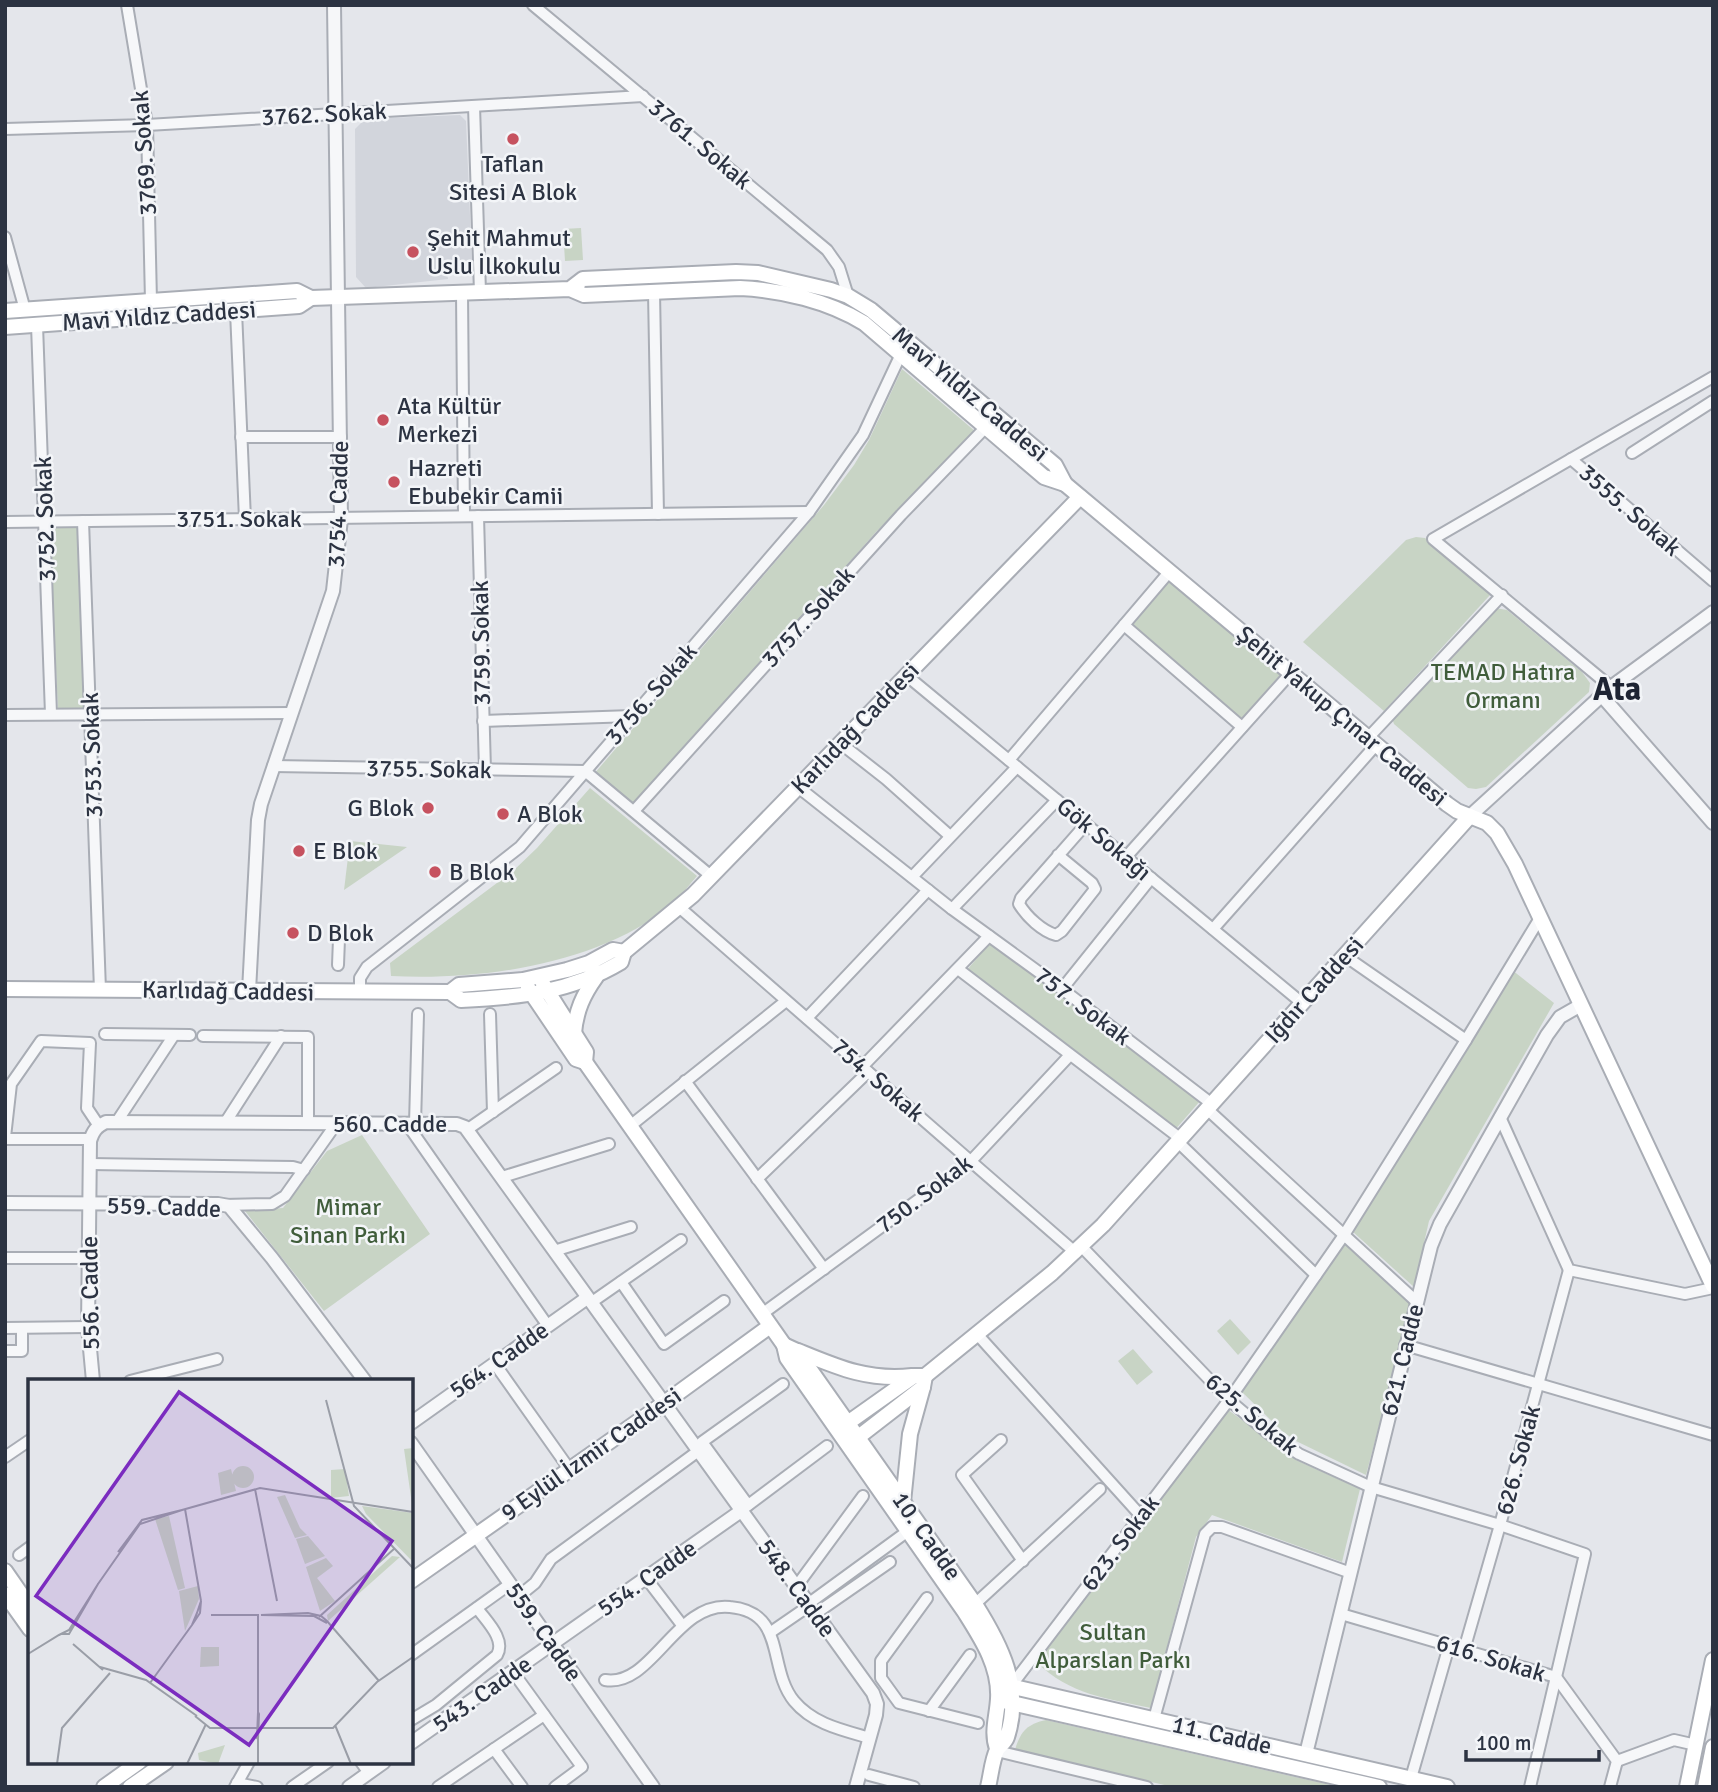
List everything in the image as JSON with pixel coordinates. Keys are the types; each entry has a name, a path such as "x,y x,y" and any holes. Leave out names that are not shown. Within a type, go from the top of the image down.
{"main road":[{"name":"Mavi Yıldız Caddesi","path":"570,289 583,279 736,272 758,273 819,295 856,318 901,354 1044,477 1065,484"},
{"name":"Mavi Yıldız Caddesi","path":"5,312 297,291 311,298 570,289 584,295 750,288 848,296 871,310 1055,465 1065,484"},
{"name":"Mavi Yıldız Caddesi","path":"5,327 299,306 311,298"},
{"path":"151,301 152,317"},
{"name":"Şehit Yakup Çınar Caddesi","path":"1065,484 1447,804 1487,823 1497,833 1515,864 1713,1287"},
{"name":"Karlıdağ Caddesi","path":"5,989 450,992 461,1000 540,993 596,977 621,962 624,952 679,907 711,876 1080,497"},
{"name":"Iğdır Caddesi","path":"853,1441 921,1380 1079,1250 1470,816"},
{"name":"Karlıdağ Caddesi","path":"450,992 459,985 539,977 589,963 613,950 624,952"},
{"name":"10. Cadde","path":"539,977 540,993 576,1059 585,1062 766,1320 790,1348 977,1632 1005,1685"},
{"path":"574,1034 580,1003 596,977"},
{"name":"10. Cadde","path":"523,980 540,993 574,1034 586,1052 585,1062"},
{"name":"9 Eylül İzmir Caddesi","path":"413,1580 663,1404 766,1320"},
{"path":"790,1348 855,1373 887,1379 921,1380 910,1434 904,1502"},
{"name":"Iğdır Caddesi","path":"843,1427 921,1380"},
{"name":"10. Cadde","path":"853,1441 904,1502 975,1604 1005,1658 1005,1701 993,1738 997,1750 988,1787"},
{"path":"5,1571 28,1604"},
{"path":"5,1594 28,1626"},
{"path":"1687,1787 1713,1660"},
{"name":"11. Cadde","path":"1005,1685 1447,1787"},
{"name":"11. Cadde","path":"1005,1701 1379,1787"},
{"path":"1705,1787 1713,1746"},
{"path":"104,1787 162,1764"}],"street":[{"name":"3769. Sokak","path":"127,5 147,125 151,301"},
{"name":"3754. Cadde","path":"249,991 258,820 333,591 341,519 334,5"},
{"name":"3761. Sokak","path":"533,5 827,250 839,267 848,296"},
{"name":"3762. Sokak","path":"5,129 147,125 643,96"},
{"path":"474,106 480,292"},
{"path":"5,237 25,310"},
{"path":"463,292 464,516"},
{"path":"654,292 658,514"},
{"path":"236,311 245,519"},
{"name":"3752. Sokak","path":"37,325 51,714"},
{"name":"3756. Sokak","path":"360,992 360,978 367,967 520,847 808,512 863,435 901,354"},
{"path":"1571,459 1713,377"},
{"path":"1632,453 1713,401"},
{"name":"3757. Sokak","path":"634,811 893,523 986,427"},
{"path":"241,437 341,437"},
{"name":"3555. Sokak","path":"1502,595 1433,538 1571,459 1713,581"},
{"name":"3751. Sokak","path":"5,522 808,512"},
{"name":"3759. Sokak","path":"478,516 485,770"},
{"name":"3753. Sokak","path":"83,521 100,990"},
{"path":"912,877 1013,763 1170,571"},
{"path":"1213,929 1371,742 1502,595 1606,691 1713,823"},
{"name":"Iğdır Caddesi","path":"1470,816 1606,691 1713,612"},
{"path":"1124,625 1242,727"},
{"path":"1126,858 1290,674"},
{"name":"Gök Sokağı","path":"906,675 1302,1003"},
{"path":"5,715 292,713"},
{"path":"483,721 632,716"},
{"path":"840,743 886,779 950,836"},
{"name":"3755. Sokak","path":"274,766 585,771"},
{"path":"585,771 711,876"},
{"name":"757. Sokak","path":"798,787 952,909 1062,989 1210,1107 1417,1302"},
{"path":"952,909 1057,800"},
{"path":"1058,855 1092,883 1095,890 1056,935 1049,933 1024,912 1019,904 1021,898 1058,855 1086,824"},
{"path":"1062,989 1151,878"},
{"path":"807,1018 928,890"},
{"name":"754. Sokak","path":"679,907 971,1162 1079,1250"},
{"name":"623. Sokak","path":"1005,1685 1141,1516 1229,1400 1344,1235 1540,918"},
{"path":"757,1179 865,1070 989,936"},
{"path":"338,965 339,939"},
{"path":"1345,956 1466,1040"},
{"path":"958,969 1179,1140 1316,1275"},
{"path":"630,1126 786,1000"},
{"name":"621. Cadde","path":"1306,1754 1431,1246 1440,1224 1555,1023 1566,1012 1581,1005"},
{"path":"418,1014 411,1124 548,1326"},
{"path":"490,1014 493,1112"},
{"path":"105,1034 190,1035"},
{"path":"116,1123 174,1035"},
{"path":"203,1035 308,1037 308,1124"},
{"path":"225,1123 281,1036"},
{"path":"89,1205 90,1139 99,1126 87,1108 90,1043 41,1041 11,1084 5,1138 90,1139"},
{"name":"750. Sokak","path":"766,1320 824,1269 971,1162 1070,1055"},
{"path":"468,1129 556,1068"},
{"path":"685,1082 824,1269"},
{"path":"1500,1117 1569,1270 1685,1294 1713,1287"},
{"name":"560. Cadde","path":"99,1126 106,1122 457,1124 468,1129 663,1404"},
{"path":"224,1205 272,1204 279,1201 336,1124"},
{"path":"502,1177 609,1144"},
{"path":"90,1164 293,1167 304,1170"},
{"name":"559. Cadde","path":"5,1203 224,1205 238,1215 264,1247 363,1379"},
{"name":"556. Cadde","path":"89,1205 88,1327 93,1379"},
{"path":"554,1251 631,1227"},
{"path":"590,1300 681,1240"},
{"name":"625. Sokak","path":"1079,1250 1229,1400 1268,1433 1299,1454 1371,1487 1500,1525 1585,1554 1556,1677"},
{"path":"5,1258 88,1258"},
{"name":"626. Sokak","path":"1464,1650 1569,1270"},
{"path":"621,1282 664,1344 724,1301"},
{"name":"564. Cadde","path":"413,1422 548,1326 590,1300"},
{"path":"5,1328 88,1327"},
{"path":"5,1351 22,1351 22,1328"},
{"path":"977,1334 1141,1516"},
{"path":"1405,1345 1713,1435"},
{"path":"138,1379 217,1359"},
{"path":"495,1363 570,1470"},
{"path":"783,1384 702,1442 744,1508 827,1446"},
{"name":"548. Cadde","path":"663,1404 744,1508 809,1609 875,1697 877,1707 856,1787"},
{"path":"1001,1440 962,1475 1023,1560"},
{"path":"5,1457 28,1441"},
{"name":"559. Cadde","path":"413,1446 653,1787"},
{"path":"519,1596 535,1583 551,1559 698,1452"},
{"path":"975,1604 1100,1489"},
{"path":"796,1587 863,1496"},
{"name":"554. Cadde","path":"552,1644 744,1508"},
{"path":"1154,1719 1205,1534 1212,1527 1222,1527 1351,1573"},
{"path":"809,1609 908,1531"},
{"path":"19,1555 28,1548"},
{"path":"771,1632 890,1562"},
{"path":"646,1578 681,1625"},
{"path":"413,1654 510,1584"},
{"path":"927,1598 881,1661 881,1678 899,1703 978,1723"},
{"path":"605,1679 618,1680 638,1669 665,1646 681,1625 709,1610 730,1607 751,1613 771,1632 783,1684 799,1707 828,1726 870,1738"},
{"path":"413,1719 436,1705 497,1655 501,1648 500,1642 477,1608"},
{"name":"616. Sokak","path":"1340,1614 1556,1677 1617,1762"},
{"name":"543. Cadde","path":"413,1742 552,1644"},
{"path":"1410,1778 1448,1646"},
{"path":"929,1711 970,1655"},
{"path":"513,1672 582,1768 555,1787"},
{"path":"1530,1787 1556,1677"},
{"path":"869,1687 881,1678"},
{"path":"438,1787 544,1715"},
{"path":"1610,1787 1617,1762 1674,1740 1696,1745"},
{"path":"494,1749 522,1787"},
{"path":"997,1750 1142,1786"},
{"path":"248,1764 236,1785 257,1787"},
{"path":"292,1787 305,1782 326,1764"},
{"path":"349,1787 365,1768"},
{"path":"869,1775 914,1787"}],"shaded area":[{"path":"460,115 466,121 472,263 445,260 448,279 366,288 356,277 355,129 365,119"}],"green space":[{"path":"581,228 583,260 565,261 563,229"},
{"path":"902,369 976,432 876,532 633,807 594,774 824,505 869,440"},
{"path":"79,527 86,708 58,709 49,528"},
{"path":"1425,538 1490,592 1490,595 1384,711 1303,642 1406,540"},
{"path":"1170,580 1280,675 1241,720 1132,625"},
{"name":"TEMAD Hatıra Ormanı","path":"1495,608 1507,610 1582,672 1590,683 1589,692 1486,787 1468,788 1394,724 1392,718"},
{"path":"590,788 697,876 672,904 643,925 611,941 539,964 463,975 391,976 390,963 513,871"},
{"path":"350,841 407,847 344,890"},
{"path":"994,943 1200,1101 1174,1131 967,970 989,944"},
{"path":"1512,970 1554,1003 1429,1221 1414,1287 1352,1231"},
{"name":"Mimar Sinan Parkı","path":"362,1135 430,1234 324,1311 245,1211 283,1208 327,1151"},
{"path":"1348,1241 1412,1301 1366,1475 1296,1441 1241,1391"},
{"path":"1230,1319 1251,1342 1238,1355 1217,1331"},
{"path":"1133,1349 1153,1372 1137,1385 1118,1361"},
{"name":"Sultan Alparslan Parkı","path":"1227,1409 1296,1460 1360,1489 1342,1562 1212,1515 1196,1537 1151,1708 1089,1694 1062,1682 1036,1662"},
{"path":"1046,1720 1339,1787 1173,1787 1015,1750 1025,1730"}],"place":[{"name":"Taflan Sitesi A Blok","path":"513,139"},
{"name":"Şehit Mahmut Uslu İlkokulu","path":"413,252"},
{"name":"Ata Kültür Merkezi","path":"383,420"},
{"name":"Hazreti Ebubekir Camii","path":"394,482"},
{"name":"G Blok","path":"428,808"},
{"name":"A Blok","path":"503,814"},
{"name":"E Blok","path":"299,851"},
{"name":"B Blok","path":"435,872"},
{"name":"D Blok","path":"293,933"}],"district":[{"name":"Ata","path":"1617,689"}]}
